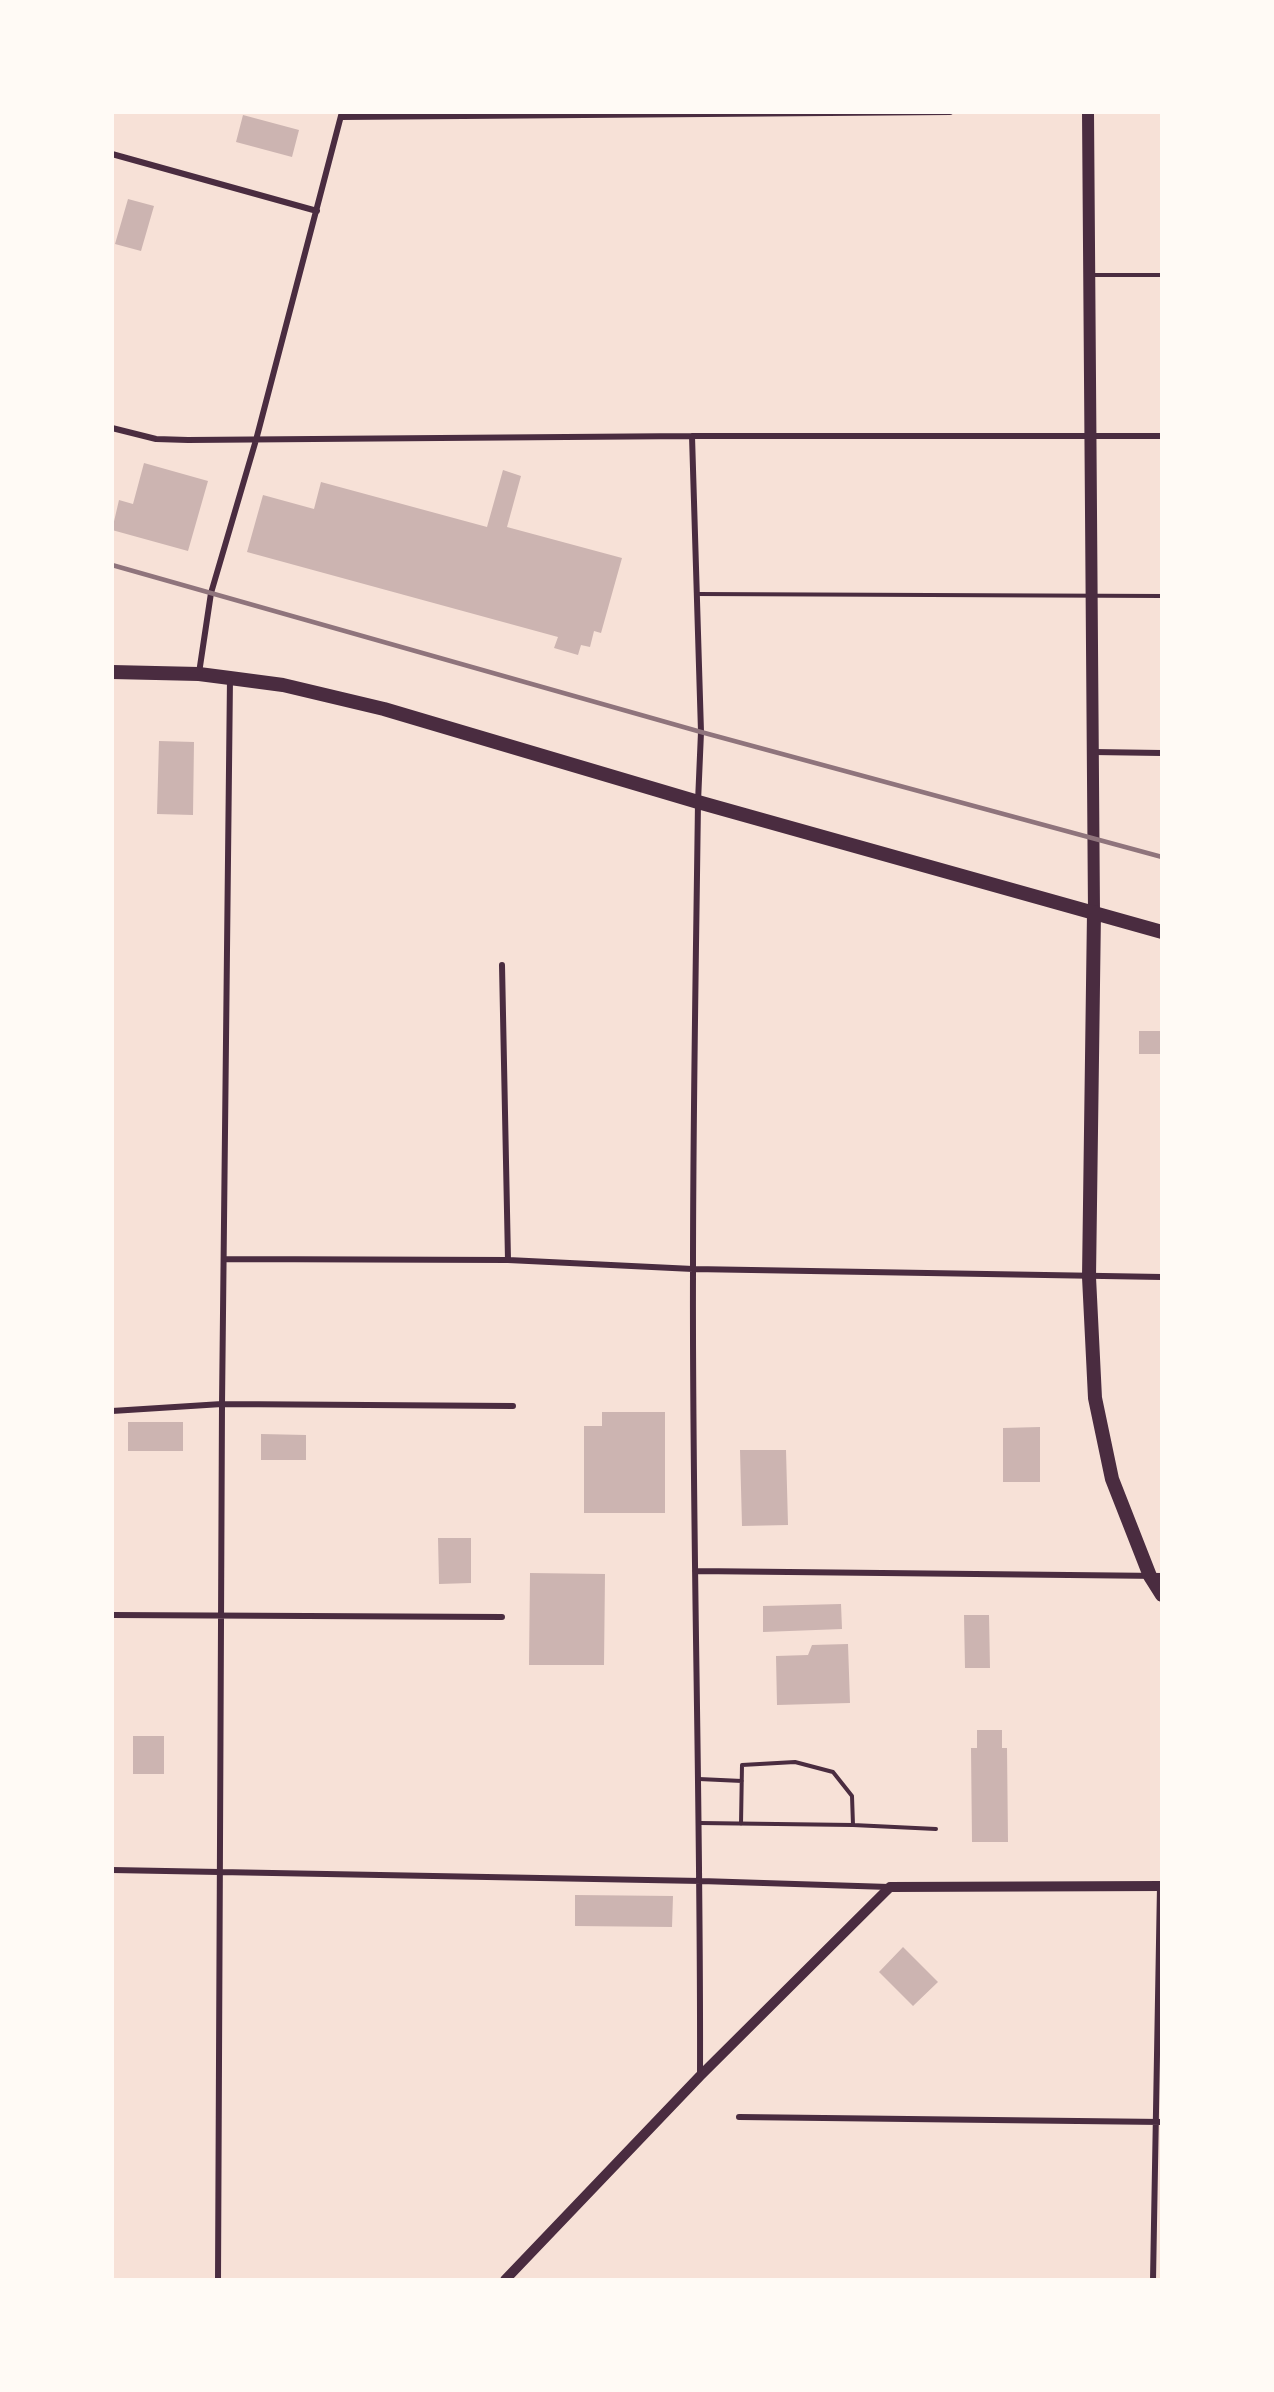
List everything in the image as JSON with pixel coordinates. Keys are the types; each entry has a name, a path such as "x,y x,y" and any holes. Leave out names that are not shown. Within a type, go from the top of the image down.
{"main road":[{"path":"1088,112 1094,912 1089,1277 1095,1398 1112,1479 1156,1576 1161,1595"},
{"path":"112,672 199,674 283,685 384,709 698,802 1161,932"}],"street":[{"path":"199,674 211,593 256,440 341,115 950,112"},
{"path":"112,154 317,211"},
{"path":"112,428 156,439 256,440 692,436 1161,436"},
{"path":"692,436 701,732 698,802 693,1269 695,1571 701,1881 700,2076"},
{"path":"218,2280 222,1404 230,678"},
{"path":"1093,752 1161,753"},
{"path":"502,965 508,1260"},
{"path":"224,1259 508,1260 693,1269 1161,1277"},
{"path":"112,1411 222,1404 513,1406"},
{"path":"695,1571 1156,1576"},
{"path":"112,1615 502,1617"},
{"path":"112,1870 701,1881 890,1887 1161,1886 1153,2280"},
{"path":"505,2280 700,2076 890,1887"},
{"path":"739,2117 1158,2122"}],"lane":[{"path":"1090,275 1161,275"},
{"path":"697,594 1161,596"},
{"path":"741,1824 742,1765 795,1762 833,1772 852,1796 853,1825"},
{"path":"699,1779 742,1781"},
{"path":"700,1823 853,1825 936,1829"}],"building":[{"path":"243,115 299,130 292,157 236,142"},
{"path":"128,199 154,206 141,251 115,244"},
{"path":"144,463 208,481 188,551 112,530 119,500 133,504"},
{"path":"503,470 521,476 507,527 622,558 601,633 594,631 590,647 581,645 578,655 554,648 558,637 247,552 263,495 314,509 321,482 487,527"},
{"path":"159,741 194,742 193,815 157,814"},
{"path":"1139,1031 1162,1031 1162,1054 1139,1054"},
{"path":"602,1412 665,1412 665,1513 584,1513 584,1426 602,1426"},
{"path":"128,1422 183,1422 183,1451 128,1451"},
{"path":"1040,1427 1040,1482 1003,1482 1003,1428"},
{"path":"261,1434 306,1435 306,1460 261,1460"},
{"path":"740,1450 786,1450 788,1525 742,1526"},
{"path":"438,1538 471,1538 471,1583 439,1584"},
{"path":"530,1573 605,1574 604,1665 529,1665"},
{"path":"841,1604 842,1629 763,1632 763,1606"},
{"path":"964,1615 989,1615 990,1668 965,1668"},
{"path":"848,1644 850,1703 777,1705 776,1656 808,1655 812,1645"},
{"path":"977,1730 1002,1730 1002,1748 1007,1748 1008,1842 972,1842 971,1748 977,1748"},
{"path":"133,1736 164,1736 164,1774 133,1774"},
{"path":"575,1895 673,1896 672,1927 575,1926"},
{"path":"903,1947 938,1982 913,2006 879,1972"}],"railway":[{"path":"112,565 701,732 1162,857"}]}
